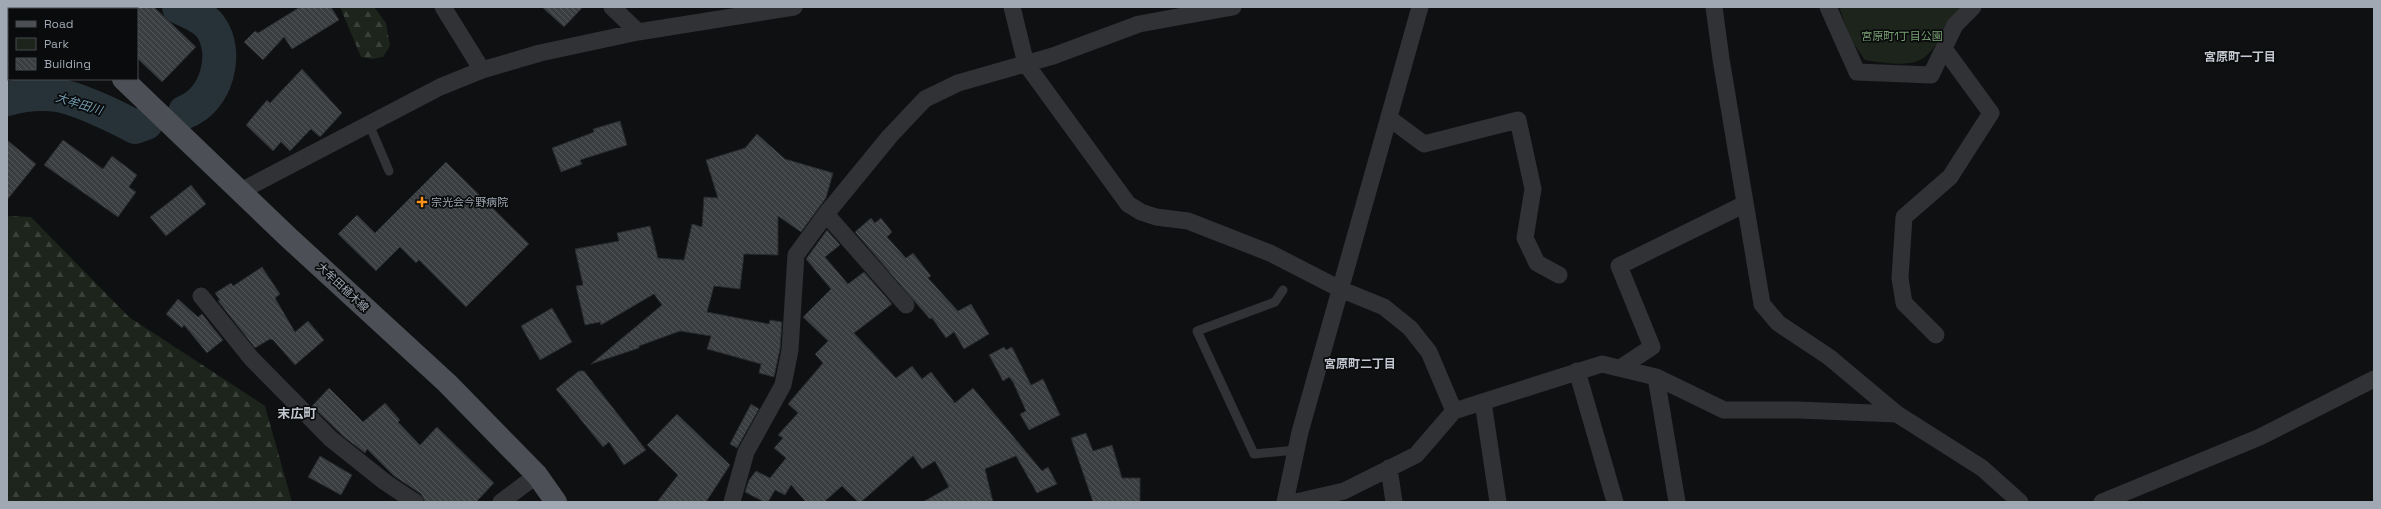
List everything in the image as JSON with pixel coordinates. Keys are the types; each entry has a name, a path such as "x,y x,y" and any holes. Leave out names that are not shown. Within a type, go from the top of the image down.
{"main road":[{"name":"大牟田植木線","path":"124,80 447,383 537,475 556,502"}],"street":[{"path":"443,7 482,70"},
{"path":"612,7 638,32"},
{"path":"1012,7 1026,64 1128,204 1141,212 1156,217 1188,221 1270,253 1340,289 1384,307 1410,328 1429,352 1454,411"},
{"path":"732,502 746,452 783,385 790,350 796,255 826,214 890,136 925,99 958,83 1026,64 1138,24 1233,7"},
{"path":"1285,502 1296,450 1420,7"},
{"path":"1714,7 1762,304 1778,323 1829,357 1897,414 1982,468 2020,502"},
{"path":"1828,7 1857,72 1931,75 1945,50 1955,25 1972,7"},
{"path":"241,191 440,87 482,70 540,53 638,32 783,8"},
{"path":"1936,335 1904,303 1900,278 1904,217 1950,177 1990,113 1945,50"},
{"path":"1389,118 1424,144 1518,120 1533,189 1525,238 1537,263 1559,275"},
{"path":"1620,368 1652,347 1619,266 1745,204"},
{"path":"826,214 906,305"},
{"path":"201,296 251,358 331,439 385,482 415,502"},
{"path":"1296,502 1344,491 1416,455 1454,411 1602,364 1656,376 1724,410 1798,410 1897,414"},
{"path":"1577,371 1615,502"},
{"path":"1656,376 1677,502"},
{"path":"2102,502 2260,437 2374,379"},
{"path":"1483,402 1498,502"},
{"path":"1389,468 1394,502"},
{"path":"501,502 537,475"}],"lane":[{"path":"369,124 389,171"},
{"path":"1283,290 1275,302 1197,331 1254,454 1296,450"}],"green space":[{"path":"340,7 374,7 386,23 390,46 383,57 372,59 361,57"},
{"name":"宮原町1丁目公園","path":"1839,7 1965,7 1927,55 1918,61 1906,64 1865,60 1851,40"},
{"path":"7,216 31,217 129,317 265,406 292,502 7,502"}],"building":[{"path":"154,7 196,47 162,82 138,59 137,8"},
{"path":"300,7 331,7 339,20 292,49 284,37 263,60 244,42 255,31 258,33"},
{"path":"542,7 583,7 564,27"},
{"path":"302,69 342,113 320,137 311,129 290,151 281,142 273,151 246,125 267,100 270,103"},
{"path":"620,121 627,145 580,160 582,164 561,172 552,148 594,132 593,129"},
{"path":"757,134 785,159 833,173 826,198 801,232 778,216 778,255 744,254 740,289 714,286 707,312 769,324 770,320 782,322 780,349 774,377 759,373 761,364 707,349 711,336 680,331 639,346 639,348 591,364 662,305 654,294 601,325 600,322 585,325 576,286 583,285 575,249 619,241 617,233 650,226 658,258 684,260 692,224 702,227 704,197 718,198 706,160 745,148"},
{"path":"7,140 36,164 7,200"},
{"path":"63,140 103,169 112,156 137,175 129,187 136,192 118,217 44,165"},
{"path":"446,162 529,244 466,307 419,260 416,263 400,247 376,271 338,234 357,215 375,233"},
{"path":"191,185 206,204 166,236 150,217"},
{"path":"871,218 875,223 881,218 892,232 887,237 906,258 913,253 931,276 928,278 958,311 971,304 989,334 964,349 954,332 946,338 932,318 930,319 855,232"},
{"path":"827,230 840,245 825,257 848,284 864,272 892,304 854,333 896,378 912,366 922,379 931,372 955,403 973,388 1042,471 1048,467 1057,484 1037,493 1016,456 985,469 993,502 923,502 949,487 935,461 922,469 913,456 861,502 858,502 842,486 824,502 806,502 791,485 785,495 775,490 768,502 764,502 745,492 749,480 756,471 770,478 786,458 774,448 783,438 778,435 798,413 788,404 823,363 815,354 828,341 803,317 831,289 806,259"},
{"path":"262,267 280,294 275,298 295,332 308,321 324,340 295,365 273,340 270,339 255,348 218,301 220,300 215,293 231,283 233,286"},
{"path":"178,299 198,317 202,314 223,340 207,353 184,325 182,328 166,314"},
{"path":"552,308 572,342 540,360 521,326"},
{"path":"1004,347 1006,350 1012,347 1031,385 1043,379 1060,415 1029,430 1020,414 1026,411 1013,382 1009,377 1003,381 989,355"},
{"path":"579,371 584,371 646,450 624,465 609,442 603,447 556,389"},
{"path":"329,388 363,422 385,403 400,420 398,422 420,445 437,427 494,483 476,502 425,502 421,494 394,476 367,449 365,453 344,437 312,406"},
{"path":"751,404 759,409 737,448 730,444"},
{"path":"677,414 730,465 706,502 657,502 678,475 647,445"},
{"path":"1086,433 1093,451 1112,445 1122,478 1140,478 1140,502 1093,502 1071,438"},
{"path":"320,456 352,475 341,495 308,477"}],"waterway":[{"name":"大牟田川","path":"179,7 196,15 210,26 216,37 219,49 217,75 212,87 205,98 196,106 185,112"},
{"name":"大牟田川","path":"7,99 19,96 45,94 57,95 108,113 135,127 146,123"}],"place":[{"name":"宗光会今野病院","path":"422,202"}],"district":[{"name":"宮原町一丁目","path":"2240,57"},
{"name":"宮原町二丁目","path":"1360,364"},
{"name":"末広町","path":"297,413"}]}
